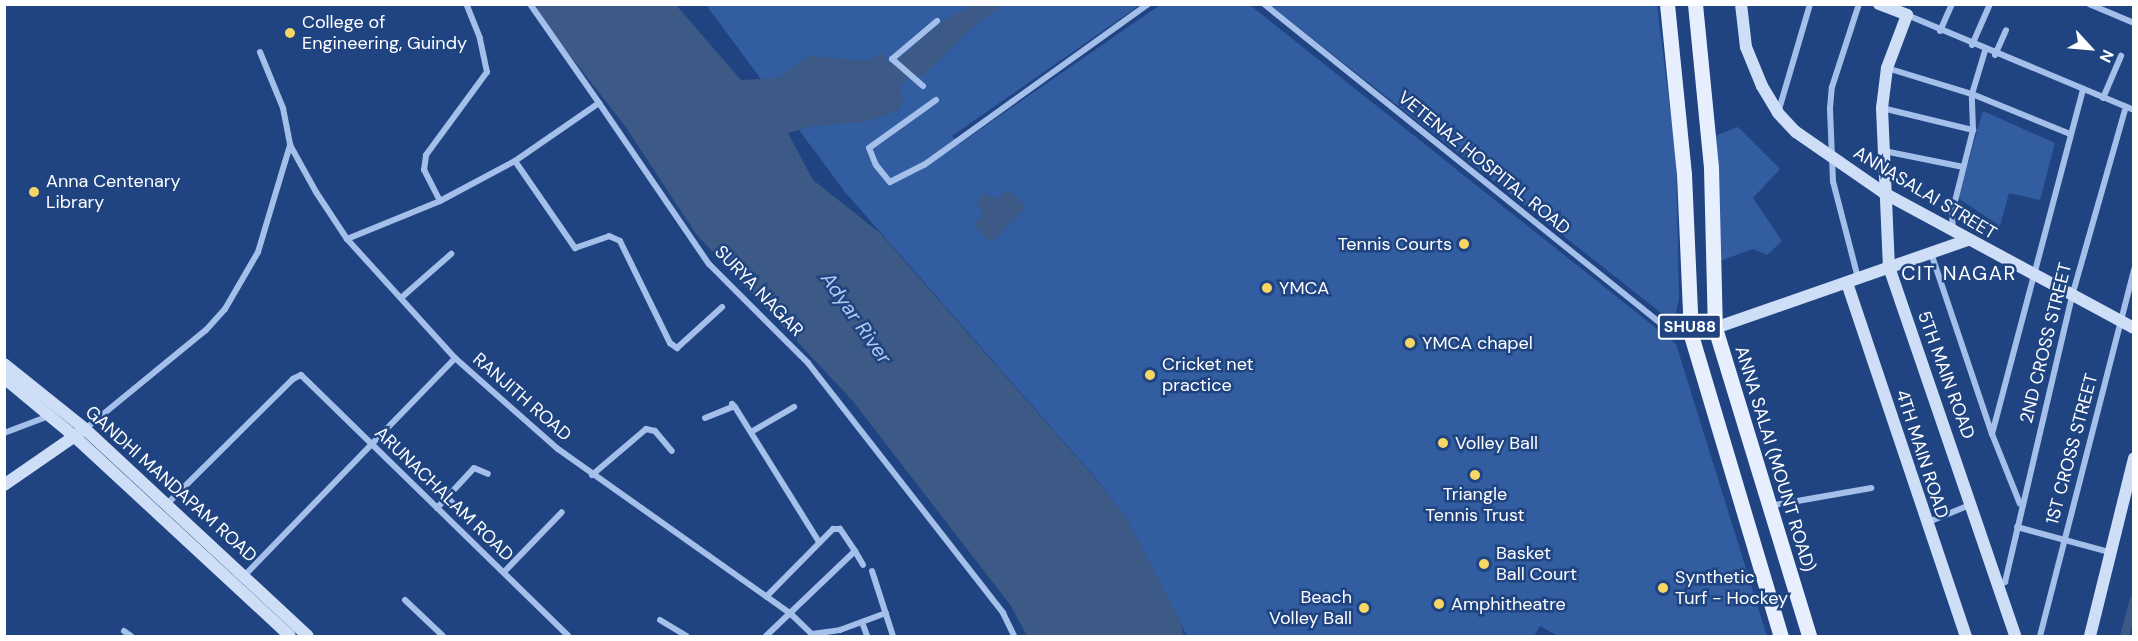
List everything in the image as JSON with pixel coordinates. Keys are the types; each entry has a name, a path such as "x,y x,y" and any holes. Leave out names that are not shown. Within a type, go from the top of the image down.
{"main road":[{"name":"SHU88","path":"1667,4 1684,174 1691,335 1781,636"},
{"name":"ANNA SALAI (MOUNT ROAD)","path":"1695,4 1711,168 1715,328 1809,636"},
{"path":"1708,386 1731,381"}],"street":[{"path":"440,201 424,170 426,155 487,72 480,38 466,4"},
{"name":"SURYA NAGAR","path":"530,4 709,264 808,363 1003,613 1014,636"},
{"path":"936,99 869,148 876,165 890,182 924,165 1148,4"},
{"name":"VETENAZ HOSPITAL ROAD","path":"1264,4 1669,330 1691,335"},
{"name":"ANNASALAI STREET","path":"1742,4 1746,47 1778,113 1796,132 1884,193 2033,276 2133,328"},
{"path":"1778,113 1810,4"},
{"name":"4TH MAIN ROAD","path":"1859,4 1832,87 1833,181 1853,281 1926,523 1966,636"},
{"path":"1880,4 1985,51 2130,109"},
{"path":"1940,31 1952,4"},
{"path":"1972,45 1990,4"},
{"path":"2089,4 2133,23"},
{"name":"5TH MAIN ROAD","path":"1907,15 1887,68 1882,108 1881,150 1889,267 1973,504 2015,636"},
{"path":"923,86 892,59 937,21"},
{"path":"1995,54 2006,30"},
{"path":"1953,231 1952,213 1973,130 1972,94 1985,51"},
{"name":"RANJITH ROAD","path":"260,52 283,108 290,145 347,239 455,358 592,475 791,614 812,634 841,633"},
{"path":"2103,98 2121,56"},
{"path":"1887,68 1972,94 2070,134"},
{"path":"1992,434 2083,89"},
{"path":"347,239 440,201 515,162 599,103"},
{"path":"1882,108 1973,130"},
{"name":"2ND CROSS STREET","path":"1999,585 2005,582 2020,504 2072,297 2130,109"},
{"name":"RANJITH ROAD","path":"85,429 188,346 225,309 265,234 290,145"},
{"path":"1881,150 1963,167"},
{"path":"515,162 575,248 609,236 620,241 670,343 677,348 722,307"},
{"path":"1715,328 1968,240"},
{"path":"1931,253 1992,434 2020,504"},
{"path":"401,298 451,254"},
{"name":"1ST CROSS STREET","path":"2040,636 2133,269"},
{"path":"239,580 455,358"},
{"name":"GANDHI MANDAPAM ROAD","path":"4,364 85,429 166,505 290,636"},
{"name":"ARUNACHALAM ROAD","path":"166,505 298,375 568,636"},
{"name":"GANDHI MANDAPAM ROAD","path":"4,378 239,580 308,636"},
{"path":"705,418 732,407 732,404 819,542"},
{"path":"751,432 794,407"},
{"path":"4,433 50,416"},
{"path":"4,485 85,429"},
{"path":"592,475 646,429 655,431 672,451"},
{"path":"2090,636 2133,458"},
{"path":"437,508 474,468 488,474"},
{"path":"1769,506 1871,488"},
{"path":"447,497 460,511"},
{"path":"1926,523 1973,504"},
{"path":"504,572 562,512"},
{"path":"2017,527 2109,552"},
{"path":"766,597 834,529 840,530 863,565"},
{"path":"766,636 855,550"},
{"path":"872,571 893,636"},
{"path":"405,600 443,636"},
{"path":"841,633 886,613"},
{"path":"660,620 676,633 687,636"},
{"path":"862,622 867,636"},
{"path":"124,631 131,636"}],"shaded area":[{"name":"YMCA","path":"706,5 1140,5 952,136 959,144 1160,5 1250,5 1676,344 1767,636 1558,636 1540,626 1534,636 1187,636 1126,518 1098,481 845,192"},
{"path":"1270,5 1657,5 1676,156 1679,298 1674,323"},
{"path":"1983,111 2055,143 2040,200 2009,193 2000,226 1958,198"},
{"path":"1738,127 1780,169 1753,198 1782,241 1767,255 1753,249 1717,262 1712,137"}],"water":[{"name":"Adyar River","path":"531,5 676,5 741,80 778,78 809,56 868,61 882,53 891,65 944,20 974,5 1004,5 975,25 923,76 908,77 899,87 903,97 900,110 864,122 813,126 788,133 813,180 880,233 1101,485 1126,518 1180,621 1184,636 1027,636 1011,606 852,400 696,234 625,126"},
{"path":"1007,189 1026,207 991,243 973,224 983,215 977,201 985,193 997,199"}],"waterway":[{"path":"2124,636 2134,599"}],"place":[{"name":"College of Engineering, Guindy","path":"290,33"},
{"name":"Anna Centenary Library","path":"34,192"},
{"name":"Tennis Courts","path":"1464,244"},
{"name":"YMCA","path":"1267,288"},
{"name":"YMCA chapel","path":"1410,343"},
{"name":"Cricket net practice","path":"1150,375"},
{"name":"Volley Ball","path":"1443,443"},
{"name":"Triangle Tennis Trust","path":"1475,475"},
{"name":"Basket Ball Court","path":"1484,564"},
{"name":"Synthetic Turf - Hockey","path":"1663,588"},
{"name":"Amphitheatre","path":"1439,604"},
{"name":"Beach Volley Ball","path":"1364,608"}],"district":[{"name":"CIT NAGAR","path":"1959,273"}]}
